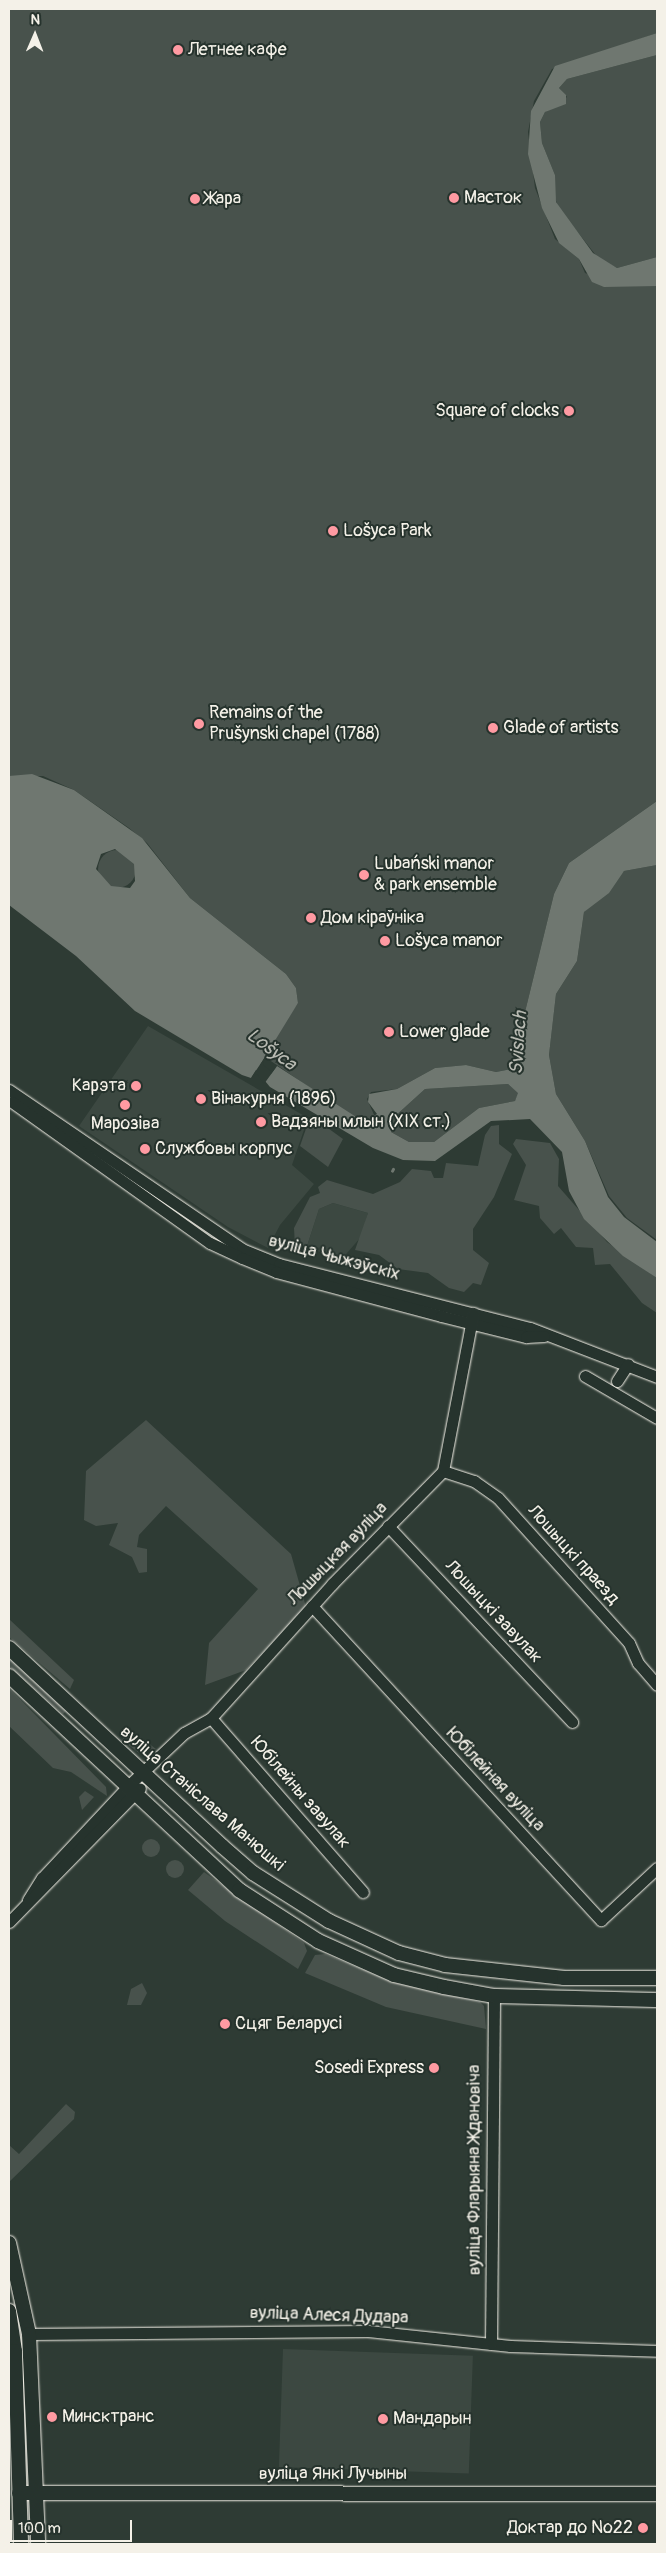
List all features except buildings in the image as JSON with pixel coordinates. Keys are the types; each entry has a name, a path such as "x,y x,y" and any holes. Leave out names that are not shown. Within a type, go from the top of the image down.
{"main road":[{"name":"вуліца Станіслава Манюшкі","path":"9,1648 253,1873 329,1921 399,1953 493,1973 657,1978"},
{"path":"9,1676 239,1890 318,1941 394,1974 494,1996 657,2000"},
{"path":"9,2243 29,2334 38,2493 38,2544"},
{"path":"9,2311 15,2351 14,2493 21,2544"},
{"name":"вуліца Янкі Лучыны","path":"14,2493 657,2494"}],"street":[{"name":"вуліца Чыжэўскіх","path":"9,1090 242,1249 279,1264 472,1318"},
{"name":"вуліца Чыжэўскіх","path":"9,1099 210,1243 276,1272 472,1318 530,1328 544,1336 628,1364 657,1377"},
{"path":"443,1471 472,1318"},
{"path":"617,1381 628,1364"},
{"path":"585,1376 657,1418"},
{"name":"Лошыцкая вуліца","path":"9,1922 28,1900 42,1878 133,1791 184,1733 211,1718 312,1606 443,1471"},
{"name":"Лошыцкі праезд","path":"443,1471 474,1481 498,1498 629,1643 638,1663 657,1685"},
{"name":"Лошыцкі завулак","path":"388,1526 572,1722"},
{"name":"Юбілейная вуліца","path":"312,1606 601,1920 657,1868"},
{"name":"Юбілейны завулак","path":"211,1718 363,1892"},
{"name":"вуліца Фларыяна Ждановіча","path":"491,2344 494,1996"},
{"name":"вуліца Алеся Дудара","path":"29,2334 59,2330 368,2331 491,2344 657,2351"}],"shaded area":[{"name":"Lošyca Park","path":"9,9 657,9 657,33 552,69 534,101 528,132 535,188 555,239 579,259 585,273 625,286 657,286 657,801 569,863 554,894 511,1069 496,1072 466,1065 435,1068 397,1089 371,1092 367,1099 375,1117 364,1122 354,1118 265,1057 265,1050 298,1003 296,988 286,974 190,898 147,843 129,828 74,790 43,776 9,776"},
{"path":"657,55 657,257 617,268 598,258 558,207 553,192 555,175 542,143 540,122 545,112 567,97 559,88 567,79"},
{"path":"117,850 131,855 136,869 131,883 117,888 103,883 98,869 103,855"},
{"path":"657,865 657,1240 627,1218 609,1196 585,1141 556,1094 549,1055 556,994 577,961 584,912 624,871"},
{"path":"148,1026 308,1118 292,1165 314,1184 280,1225 268,1248 228,1227 79,1126"},
{"path":"508,1084 519,1093 515,1101 479,1108 434,1142 409,1142 391,1132 393,1118 425,1089"},
{"path":"314,1118 343,1139 328,1167 300,1146 309,1120"},
{"path":"499,1125 499,1144 512,1154 494,1197 473,1229 473,1250 489,1263 481,1285 473,1283 464,1292 449,1288 428,1273 398,1269 379,1255 355,1250 368,1213 333,1203 319,1209 307,1246 295,1247 294,1228 310,1197 320,1193 318,1187 327,1180 373,1194 400,1182 412,1169 431,1171 434,1178 443,1178 446,1163 478,1166 485,1135 491,1126"},
{"path":"516,1139 550,1143 559,1159 558,1186 607,1242 657,1278 657,1313 642,1303 610,1264 595,1265 593,1248 576,1247 561,1228 554,1234 540,1218 539,1206 514,1200 526,1165 513,1144"},
{"path":"333,1203 368,1213 361,1237 340,1261 307,1246 319,1209"},
{"path":"146,1420 291,1554 306,1607 246,1670 205,1685 209,1643 258,1589 166,1506 139,1535 137,1547 147,1549 147,1572 139,1573 132,1557 109,1545 118,1523 96,1526 84,1520 86,1471"},
{"path":"9,1619 74,1680 70,1689 9,1637"},
{"path":"9,1658 66,1711 63,1714 9,1666"},
{"path":"9,1688 106,1787 107,1796 71,1772 53,1768 9,1726"},
{"path":"126,1734 135,1740 139,1736 156,1749 139,1753 122,1740"},
{"path":"85,1791 94,1797 82,1810 79,1797"},
{"path":"151,1839 157,1842 160,1848 157,1854 151,1857 145,1854 142,1848 145,1842"},
{"path":"175,1860 183,1865 184,1869 179,1877 175,1878 167,1873 166,1869 171,1861"},
{"path":"204,1872 304,1943 307,1951 298,1969 225,1921 188,1890"},
{"path":"325,1954 393,1982 480,2002 484,2006 486,2029 386,2007 305,1973 315,1955"},
{"path":"142,1983 147,1993 141,2005 127,2005 131,1989"},
{"path":"66,2104 75,2112 74,2119 9,2182 9,2145 19,2154"},
{"path":"283,2349 473,2356 469,2474 279,2467"}],"water":[{"path":"657,33 657,55 567,79 559,88 566,95 566,104 545,112 540,122 542,143 555,175 556,202 593,253 617,268 657,257 657,286 604,287 592,282 579,259 559,243 542,208 528,154 531,111 555,66"},
{"name":"Svislach","path":"32,774 74,790 142,838 190,898 286,974 296,988 298,1003 260,1065 271,1074 277,1066 364,1122 377,1114 368,1102 369,1094 397,1089 435,1068 466,1065 496,1072 511,1069 554,894 569,863 657,801 657,865 624,871 609,893 584,912 577,961 556,994 549,1055 556,1094 585,1141 608,1197 624,1217 657,1242 657,1278 623,1256 584,1219 569,1191 562,1152 530,1119 491,1121 435,1161 403,1160 373,1148 270,1087 256,1070 251,1078 242,1075 135,1011 76,956 9,905 9,776","holes":["115,849 134,864 135,881 130,888 111,886 96,869 101,854","508,1084 518,1093 515,1101 479,1108 434,1142 409,1142 391,1132 393,1118 425,1089"]}],"pier":[{"path":"265,1057 263,1065 271,1071 277,1066 264,1084 257,1074 251,1078"}],"place":[{"name":"Летнее кафе","path":"178,50"},
{"name":"Масток","path":"454,198"},
{"name":"Жара","path":"195,199"},
{"name":"Square of clocks","path":"569,411"},
{"name":"Lošyca Park","path":"333,531"},
{"name":"Remains of the Prušynski chapel (1788)","path":"199,724"},
{"name":"Glade of artists","path":"493,728"},
{"name":"Lubański manor & park ensemble","path":"364,875"},
{"name":"Дом кіраўніка","path":"311,918"},
{"name":"Lošyca manor","path":"385,941"},
{"name":"Lower glade","path":"389,1032"},
{"name":"Карэта","path":"136,1086"},
{"name":"Вінакурня (1896)","path":"201,1099"},
{"name":"Марозіва","path":"125,1105"},
{"name":"Вадзяны млын (XIX ст.)","path":"261,1122"},
{"name":"Службовы корпус","path":"145,1149"},
{"name":"Сцяг Беларусі","path":"225,2024"},
{"name":"Sosedi Express","path":"434,2068"},
{"name":"Минсктранс","path":"52,2417"},
{"name":"Мандарын","path":"383,2419"},
{"name":"Доктар до №22","path":"643,2528"}],"water label":[{"name":"Lošyca","path":"271,1050"}]}
